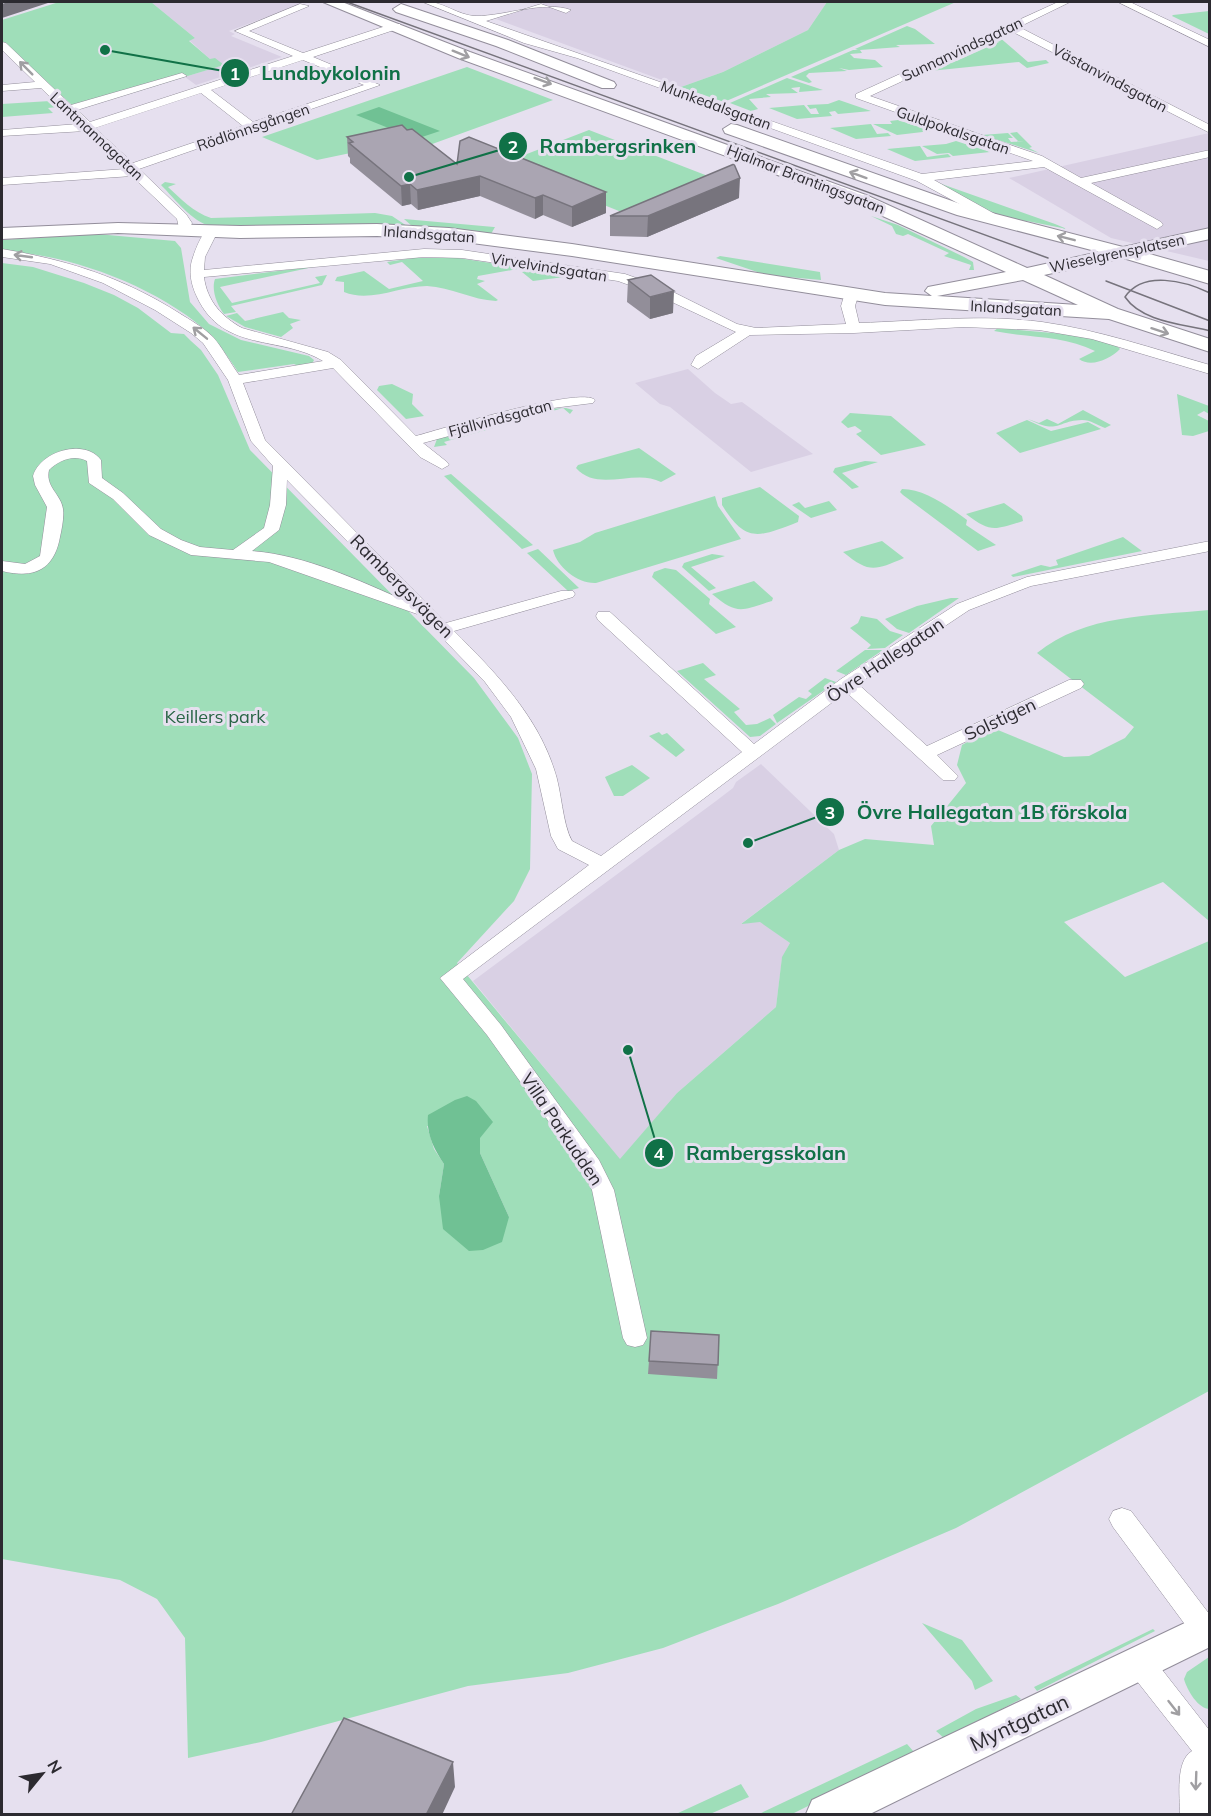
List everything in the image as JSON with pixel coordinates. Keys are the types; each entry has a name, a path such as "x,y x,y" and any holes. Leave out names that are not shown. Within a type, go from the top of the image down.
{"main road":[{"name":"Hjalmar Brantingsgatan","path":"330,2 473,58 860,199 1111,314 1209,346"},
{"path":"389,5 441,24 469,24 622,90"},
{"name":"Hjalmar Brantingsgatan","path":"720,125 913,195 998,221 1122,252 1209,278"},
{"name":"Inlandsgatan","path":"2,234 103,228 212,231 377,230 471,237 885,299 1111,314"},
{"name":"Wieselgrensplatsen","path":"1025,274 1209,233"},
{"name":"Inlandsgatan","path":"945,236 987,263 985,272 975,285"},
{"name":"Wieselgrensplatsen","path":"1048,285 1209,241"},
{"name":"Inlandsgatan","path":"852,293 925,292 975,285 1025,274"},
{"name":"Inlandsgatan","path":"921,302 984,299 1048,285"},
{"name":"Myntgatan","path":"827,1815 1207,1629"}],"street":[{"name":"Munkedalsgatan","path":"428,2 469,24 556,48 921,178 998,221"},
{"path":"469,24 484,14 525,2"},
{"path":"469,24 538,2"},
{"path":"545,2 566,10"},
{"name":"Sunnanvindsgatan","path":"860,96 1065,2"},
{"path":"1123,2 1209,44"},
{"path":"301,57 240,31 304,6"},
{"path":"2,133 87,126 396,26"},
{"name":"Västanvindsgatan","path":"1010,26 1209,130"},
{"name":"Lantmannagatan","path":"2,45 182,217 186,223 184,230"},
{"name":"Rödlönnsgången","path":"2,182 131,169 375,86 301,57"},
{"path":"69,109 182,76"},
{"path":"2,88 42,85"},
{"path":"202,89 252,128"},
{"name":"Guldpokalsgatan","path":"860,96 1047,163 1157,225"},
{"path":"1080,182 1209,153"},
{"path":"921,178 1047,163"},
{"path":"212,231 200,255 198,274 207,306 225,325 260,338 323,355 336,363 432,461 442,465"},
{"name":"Virvelvindsgatan","path":"198,274 424,253 462,254 620,277 662,292 714,319 746,330 854,329 989,323 1039,326 1094,335 1209,370"},
{"name":"Rambergsvägen","path":"2,254 52,261 108,280 160,307 208,340 235,380 258,441 444,629 491,678 520,714 548,770 560,836 565,845 601,864"},
{"path":"852,293 848,306 854,329"},
{"path":"698,365 700,359 746,330"},
{"path":"235,380 336,363"},
{"name":"Fjällvindsgatan","path":"414,441 552,404 588,400"},
{"path":"2,566 20,569 33,566 47,558 56,510 41,482 41,473 45,465 54,459 74,454 90,456 94,460 94,480 118,496 155,532 197,552 270,557 382,594 398,604 427,612"},
{"path":"237,554 271,530 278,505 281,464"},
{"name":"Övre Hallegatan","path":"601,864 847,683 963,607 1027,582 1209,546"},
{"path":"444,629 567,594"},
{"path":"604,616 753,753"},
{"path":"847,683 949,776"},
{"name":"Solstigen","path":"925,754 1075,684"},
{"name":"Villa Parkudden","path":"601,864 450,978 467,995 494,1030 588,1160 603,1190 635,1338"},
{"path":"1122,1519 1207,1629"},
{"path":"1139,1662 1209,1754 1196,1764 1194,1815"}],"shaded area":[{"path":"151,2 295,2 302,4 229,31 235,34 231,36 282,57 245,69 240,67 233,70 236,72 196,85 185,77 223,65 210,59 189,40 195,38"},
{"path":"547,2 827,2 808,30 723,72 681,87 496,19"},
{"path":"379,107 440,131 416,139 356,115"},
{"path":"1209,133 1209,261 1111,238 1009,178"},
{"path":"688,369 731,404 742,402 813,454 751,472 670,407 660,404 635,383"},
{"path":"761,764 834,834 839,850 742,923 760,921 790,943 782,958 776,1007 677,1093 620,1160 473,981 716,801 733,788 736,782"},
{"path":"467,1096 476,1101 493,1122 480,1138 480,1153 509,1217 502,1242 483,1250 469,1251 443,1229 439,1196 444,1164 428,1129 428,1115"}],"green space":[{"path":"59,2 151,2 195,38 189,41 210,59 215,58 224,65 86,107 73,106 2,41 2,20"},
{"path":"827,2 956,2 724,102 681,87 723,72 808,30"},
{"path":"1209,11 1209,34 1172,16 1173,15"},
{"path":"907,26 915,29 935,44 896,45 900,47 860,50 862,53 850,54 854,58 875,60 883,67 849,70 839,68 847,71 809,73 806,76 812,82 809,83 791,77 853,50 858,50 855,49"},
{"path":"998,36 1028,62 1046,60 1049,63 1027,68 1019,62 920,72 946,60 954,62 999,42 993,39"},
{"path":"467,67 553,100 424,147 408,141 317,160 262,137"},
{"path":"787,78 823,90 799,92 800,87 791,88 798,93 766,94 771,97 749,99 758,109 751,111 730,103"},
{"path":"839,100 871,111 838,114 835,111 829,112 832,116 797,119 769,108 804,105 811,114 819,114 816,108 810,109 807,105 828,104"},
{"path":"50,101 57,107 48,108 53,113 2,117 2,104"},
{"path":"898,120 931,131 897,135 873,124 892,124 890,121"},
{"path":"871,124 877,134 888,133 891,136 856,139 830,128"},
{"path":"589,130 726,183 639,219 501,164"},
{"path":"1017,132 1032,147 1029,148 1039,153 982,135 1008,133 1013,138 1008,138 1011,142 1024,141 1018,141 1010,133"},
{"path":"956,141 990,152 953,156 949,153 937,154 922,146"},
{"path":"920,146 927,157 948,154 951,157 915,161 887,149"},
{"path":"165,182 176,184 168,187 193,209 211,218 375,213 392,216 407,226 211,226 197,220 184,209 161,185"},
{"path":"936,182 1055,224 1067,229 1004,219"},
{"path":"871,216 898,225 964,257 973,262 974,270 969,270 971,265 944,256 949,253 908,234 903,236 896,234 892,226"},
{"path":"404,219 495,227 491,234 413,227"},
{"path":"97,234 175,241 181,248 190,302 209,324 241,340 309,356 314,360 312,364 302,368 294,364 238,372 204,329 183,313 135,286 81,265 28,253 2,251 2,240"},
{"path":"720,256 820,272 821,280 766,275 716,258"},
{"path":"413,258 458,258 523,268 478,276 477,279 485,281 477,284 498,300 496,301 427,286 375,295 354,295 344,292 344,282 335,281 337,277 364,271 389,289 423,281 402,262 390,265 387,262"},
{"name":"Keillers park","path":"2,263 33,267 84,283 138,308 171,333 184,334 201,350 218,375 250,450 474,678 518,738 532,774 530,869 514,901 457,963 620,1159 677,1093 776,1007 782,957 790,943 760,922 741,924 839,850 865,839 934,845 931,826 966,783 957,765 962,745 993,728 1064,757 1089,756 1125,738 1134,727 1037,653 1056,640 1097,624 1119,619 1209,610 1209,921 1163,882 1064,922 1125,977 1209,941 1209,1391 956,1528 778,1604 663,1648 568,1673 468,1686 261,1742 188,1758 185,1638 157,1599 120,1580 2,1559","holes":["427,1126 480,1138 480,1153 509,1217 439,1196 444,1164 434,1149"]},
{"path":"318,266 220,287 232,303 320,283 315,277 327,275 322,285 231,306 236,312 224,314 215,297 215,279"},
{"path":"537,269 580,275 533,281 522,272"},
{"path":"283,312 289,318 301,320 290,324 293,328 281,337 245,327 226,316 237,313 245,321"},
{"path":"998,328 1075,335 1116,345 1120,349 1106,359 1089,363 1079,359 1095,351 1083,346 1058,339 994,331"},
{"path":"392,384 413,394 412,404 424,416 406,419 377,390 379,386"},
{"path":"1177,394 1209,406 1209,414 1204,411 1197,415 1209,421 1209,431 1193,436 1182,435"},
{"path":"562,408 444,442 447,445 434,447 437,439 547,409"},
{"path":"563,408 566,408 573,410 570,414"},
{"path":"1083,410 1111,425 1105,428 1082,420 1052,427 1038,424 1028,419 1039,423 1047,419 1058,424"},
{"path":"850,413 891,416 926,445 881,455 856,434 862,431 855,426 848,428 841,422"},
{"path":"1027,420 1051,431 1088,422 1101,429 1020,453 996,433"},
{"path":"639,448 676,474 661,482 640,477 606,480 585,475 576,468 578,465"},
{"path":"865,461 878,462 842,473 859,487 852,489 833,472 835,468"},
{"path":"451,474 533,545 522,549 444,476"},
{"path":"760,487 799,516 798,522 773,531 754,534 739,526 722,505 722,498"},
{"path":"902,489 928,495 945,504 967,520 966,525 996,545 978,551 903,495 900,492"},
{"path":"715,496 718,506 741,539 596,583 582,581 569,573 555,556 553,550 580,542 595,533"},
{"path":"829,501 837,510 811,518 792,505 799,502 805,508"},
{"path":"1004,503 1022,516 1023,521 993,528 981,524 966,514"},
{"path":"1123,537 1142,551 1013,577 1011,575 1041,565 1050,567 1058,565 1056,560"},
{"path":"882,541 904,558 885,566 872,568 859,564 843,552"},
{"path":"538,549 579,588 568,591 527,553"},
{"path":"712,554 725,556 691,567 716,588 709,591 682,567 684,563"},
{"path":"665,568 676,570 710,599 709,604 736,627 716,634 652,577 654,572"},
{"path":"754,581 773,598 772,601 740,609 728,606 712,594"},
{"path":"959,598 909,633 897,629 885,619 917,606"},
{"path":"861,616 877,619 890,631 903,635 885,648 867,649 871,645 850,628 858,623"},
{"path":"865,650 883,650 846,675 836,671"},
{"path":"703,663 716,675 704,679 740,709 734,712 746,725 757,724 770,718 776,724 760,736 750,737 677,671"},
{"path":"825,678 836,682 777,723 773,715 799,697 806,699 812,694 808,691"},
{"path":"659,732 662,735 667,733 685,750 676,757 649,736"},
{"path":"632,765 650,778 623,796 614,796 605,777"},
{"path":"922,1623 962,1640 993,1681 975,1690 972,1681"},
{"path":"1153,1629 1155,1631 1037,1691 1034,1687"},
{"path":"1209,1657 1210,1709 1197,1702 1184,1679 1187,1672"},
{"path":"1016,1695 1021,1699 945,1739 936,1731 976,1709"},
{"path":"907,1744 914,1752 909,1756 792,1814 759,1814"},
{"path":"741,1784 749,1797 710,1814 676,1814"}],"building":[{"path":"402,125 407,130 412,129 457,164 460,141 469,137 606,192 572,207 543,195 535,198 480,176 417,190 410,184 401,186 349,143 353,142 347,137"},
{"path":"734,164 740,178 648,216 610,216"},
{"path":"651,275 674,291 650,297 628,280"},
{"path":"651,1331 719,1335 718,1365 649,1361"},
{"path":"344,1718 453,1762 426,1815 291,1815"}],"tram line":[{"path":"347,2 1048,258"},
{"path":"1131,291 1142,283 1165,280 1189,285 1210,293"},
{"path":"1106,281 1131,291"},
{"path":"1131,291 1210,321"},
{"path":"1131,291 1125,297 1142,312 1164,321 1210,331"}],"place":[{"name":"Lundbykolonin","path":"105,50"},
{"name":"Rambergsrinken","path":"409,177"},
{"name":"Övre Hallegatan 1B förskola","path":"748,843"},
{"name":"Rambergsskolan","path":"628,1050"}]}
